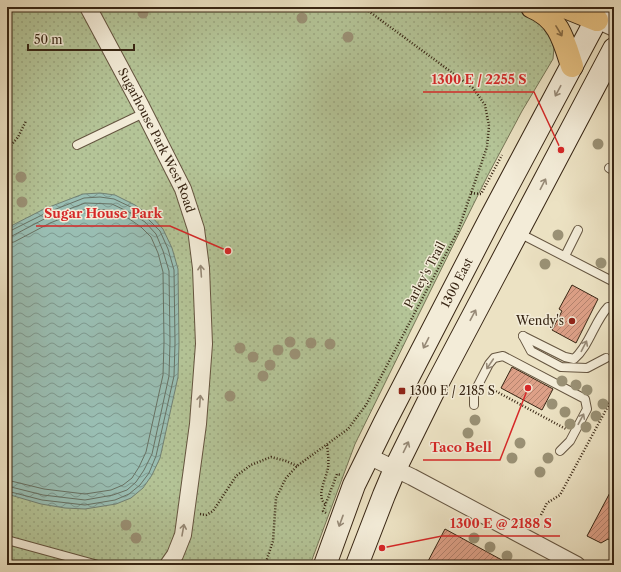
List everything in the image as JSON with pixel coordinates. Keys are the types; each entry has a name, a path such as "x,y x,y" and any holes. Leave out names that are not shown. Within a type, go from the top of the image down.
{"highway":[{"path":"532,7 553,21 563,36 572,66"},
{"path":"564,7 605,18"}],"main road":[{"name":"1300 East","path":"325,565 354,485 368,456 489,221 572,66 605,18"},
{"path":"357,565 395,469 461,337 614,49"}],"street":[{"name":"Sugarhouse Park West Road","path":"88,7 183,189 196,229 201,268 204,344 198,424 183,535 175,555 168,565"},
{"path":"368,456 577,565"}],"lane":[{"path":"77,145 144,113"},
{"path":"565,256 578,230"},
{"path":"518,232 614,282"},
{"path":"606,358 587,368 561,367 530,351 524,336 565,357 574,359 581,353 600,315 608,307 614,308"},
{"path":"474,405 474,393 489,364 494,358 504,356 531,370 585,399 587,409 570,441 560,451"},
{"path":"7,540 98,565"}],"path":[{"name":"Parley's Trail","path":"265,565 273,541 276,498 286,478 297,466 348,429 366,405 458,231 487,147 489,126 485,105 474,88 363,7"},
{"path":"7,150 18,137 26,121"},
{"path":"471,193 481,194 503,154"},
{"path":"485,385 570,431"},
{"path":"541,515 547,502 560,495 614,395"},
{"path":"325,504 322,502 321,496 328,467 327,445"},
{"path":"206,515 214,511 236,476 251,465 271,457 297,466"},
{"path":"323,511 335,478"},
{"path":"524,565 527,560"}],"green space":[{"path":"7,7 511,7 524,11 548,32 554,48 553,59 522,111 488,175 355,444 310,565 7,565"}],"water":[{"path":"100,193 115,195 135,205 151,216 163,229 172,248 178,269 178,377 160,458 152,475 143,488 131,498 116,504 85,509 65,508 41,504 7,494 7,228 44,209 83,194"}],"building":[{"name":"Wendy's","path":"572,285 598,299 576,343 552,330 562,311 559,309"},
{"path":"512,367 553,389 542,410 501,388"},
{"path":"614,485 614,542 608,539 601,543 587,536"},
{"path":"445,529 511,565 426,565"}],"place":[{"name":"1300 E / 2255 S","path":"561,150"},
{"name":"Sugar House Park","path":"228,251"},
{"name":"Wendy's","path":"572,321"},
{"name":"Taco Bell","path":"528,388"},
{"name":"1300 E / 2185 S","path":"402,391"},
{"name":"1300 E @ 2188 S","path":"382,548"}]}
